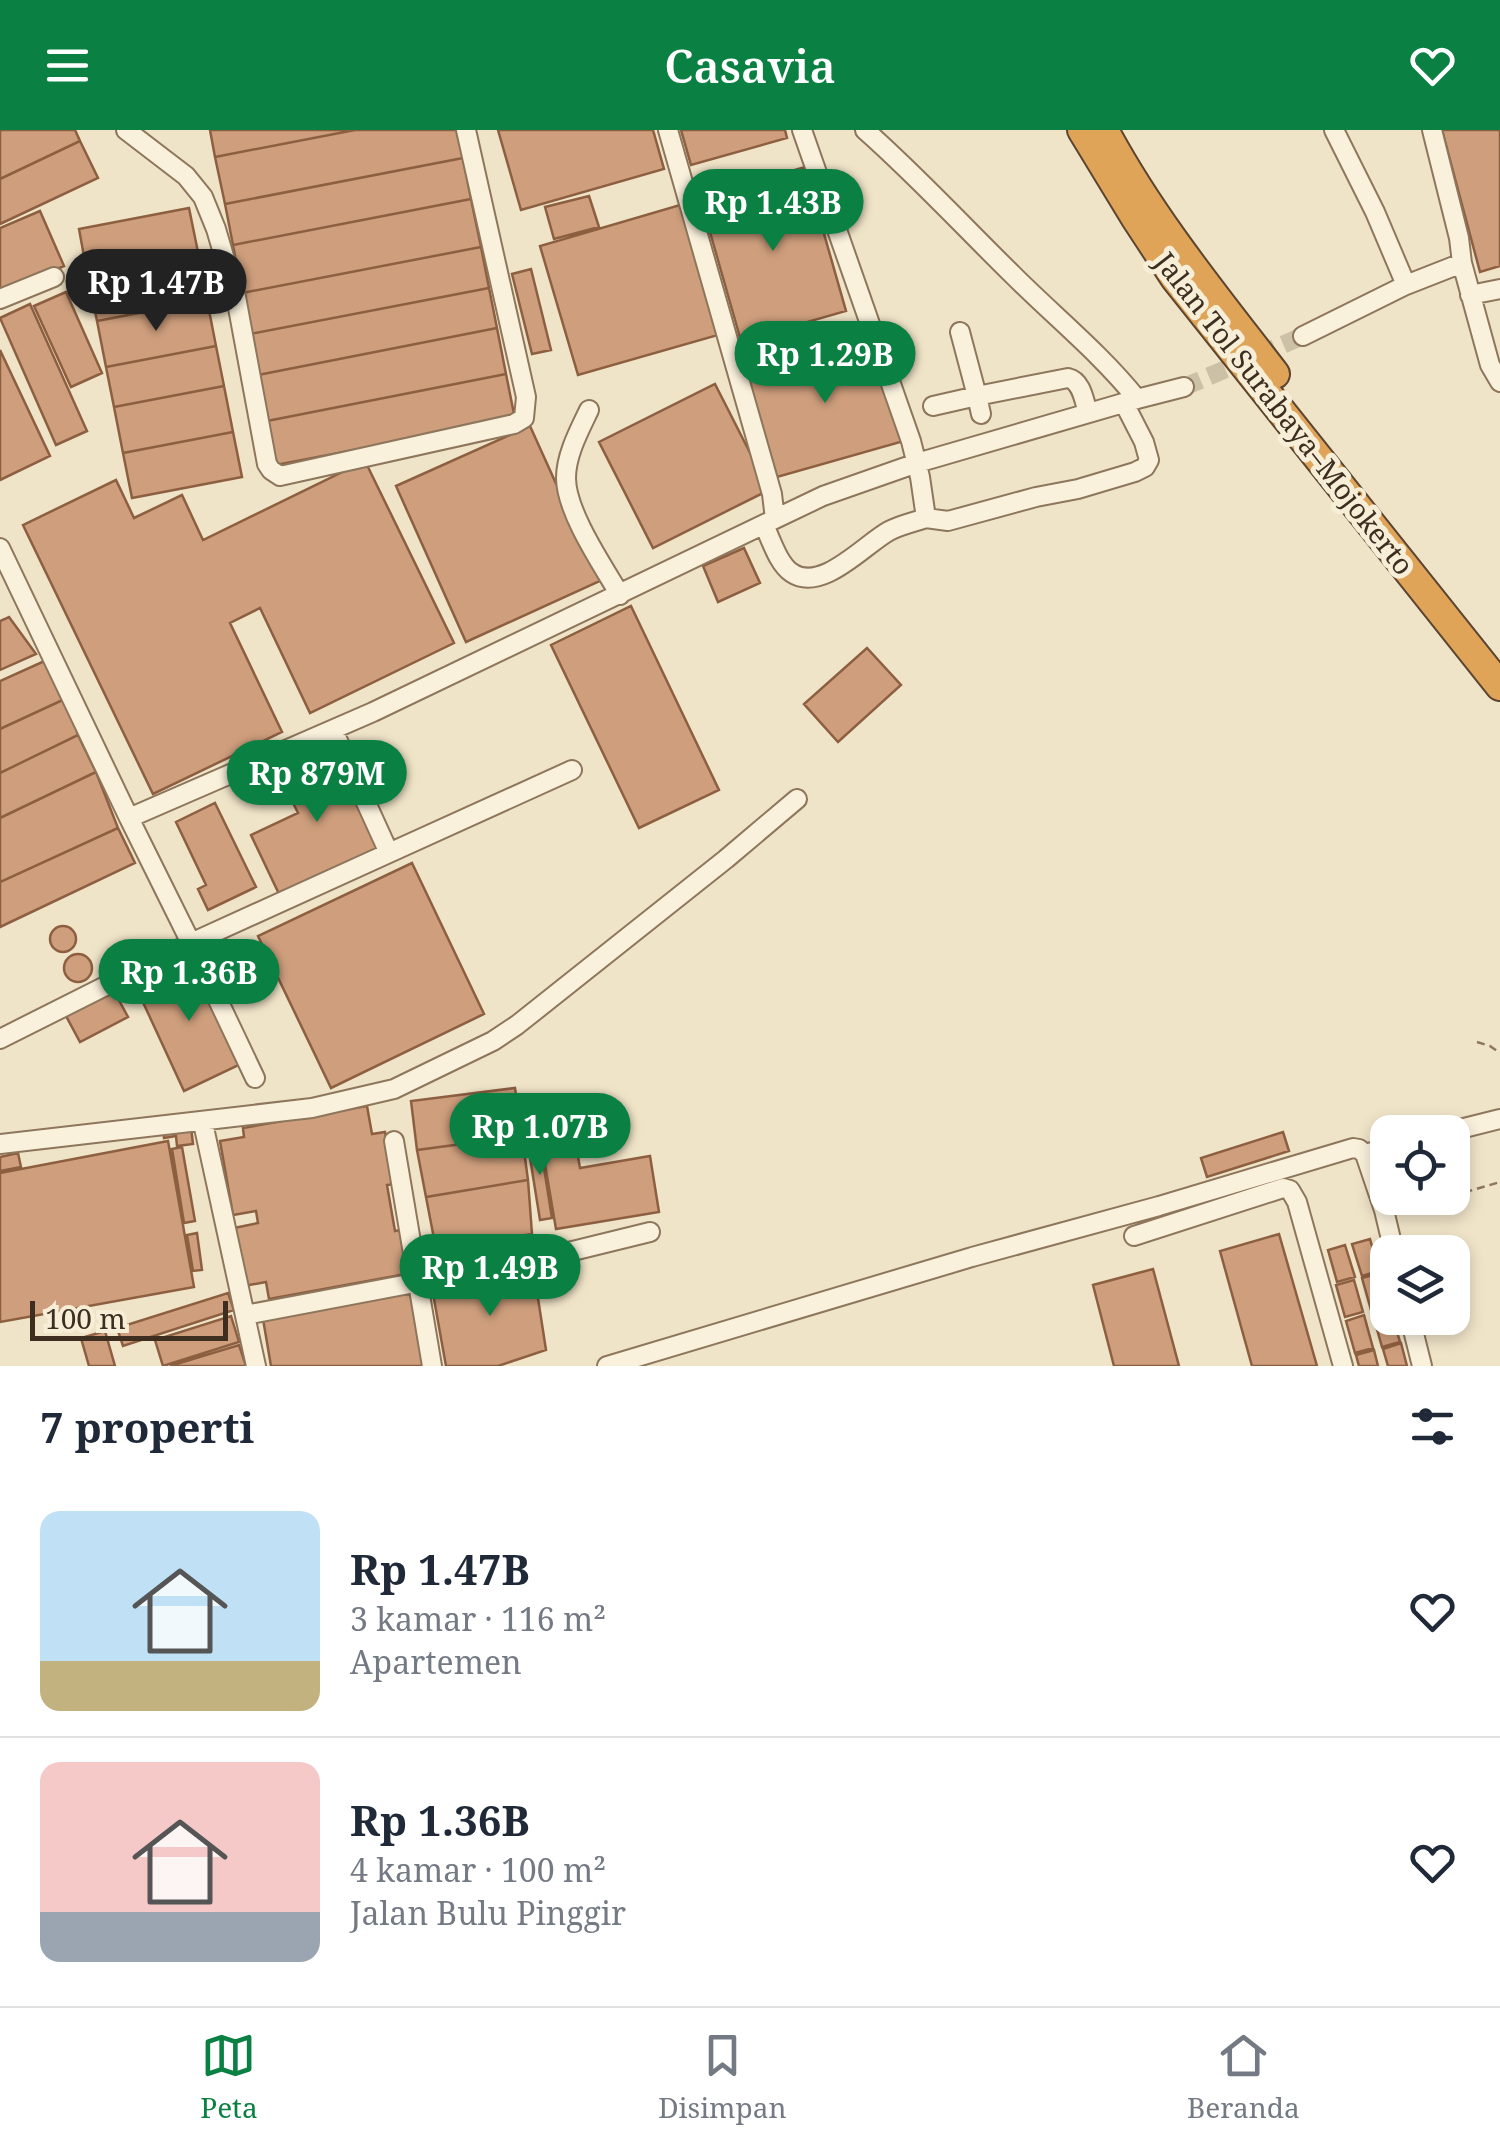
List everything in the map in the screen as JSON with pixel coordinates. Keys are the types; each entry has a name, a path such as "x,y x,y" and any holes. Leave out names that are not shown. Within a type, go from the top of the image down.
{"highway":[{"name":"Jalan Tol Surabaya–Mojokerto","path":"1082,130 1175,278 1500,686"},
{"name":"Jalan Tol Surabaya–Mojokerto","path":"1104,130 1188,262 1500,656"}],"street":[{"path":"126,130 186,176 203,197 236,297 267,464 280,476 514,424 524,418 526,396 466,130"},
{"path":"668,130 772,494 770,522 784,564 793,574 809,577 853,559 890,531 926,518 948,521 1078,489 1135,472 1145,467 1148,460 1118,376 910,170 864,130"},
{"path":"802,130 918,463 926,518"},
{"path":"1334,130 1406,285"},
{"path":"1432,130 1470,295 1490,365 1500,382"},
{"path":"1303,336 1406,285 1462,263"},
{"path":"0,300 54,277"},
{"path":"1470,295 1500,289"},
{"path":"960,332 979,405"},
{"path":"933,406 979,405 1068,378 1078,385 1088,413"},
{"path":"130,818 332,730 824,496 918,463 1184,388"},
{"path":"589,410 574,442 566,479 579,525 620,594"},
{"path":"0,548 255,1078"},
{"path":"332,730 388,854"},
{"path":"0,1039 191,944 572,770"},
{"path":"0,1144 203,1123 312,1108 394,1090 493,1042 517,1026 797,799"},
{"path":"1470,1126 1500,1119"},
{"path":"203,1123 256,1366"},
{"path":"394,1141 432,1366"},
{"path":"607,1366 1352,1148 1365,1154 1370,1169"},
{"path":"1365,1154 1370,1153"},
{"path":"1134,1236 1283,1188 1290,1190 1297,1202 1343,1366"},
{"path":"245,1316 536,1260 650,1232"},
{"path":"1414,1335 1422,1366"}],"path":[{"path":"1476,1042 1500,1053"},
{"path":"1470,1191 1500,1182"}],"building":[{"path":"2,130 75,130 80,141 0,179"},
{"path":"210,130 355,130 215,157"},
{"path":"355,130 458,130 463,158 225,204 215,157"},
{"path":"498,130 653,130 664,169 521,210"},
{"path":"681,130 785,130 787,138 691,165"},
{"path":"1442,130 1500,130 1500,266 1480,272"},
{"path":"80,141 98,178 0,224 0,179"},
{"path":"463,158 471,199 233,245 225,204"},
{"path":"805,167 846,311 741,341 700,197"},
{"path":"589,196 599,227 554,239 545,207"},
{"path":"471,199 481,247 242,293 233,245"},
{"path":"680,205 718,335 578,375 540,246"},
{"path":"189,208 199,257 88,278 79,229"},
{"path":"40,211 64,266 0,294 0,228"},
{"path":"481,247 489,288 250,334 242,293"},
{"path":"199,257 207,300 97,321 88,278"},
{"path":"531,269 551,350 532,354 512,274"},
{"path":"489,288 497,328 258,375 250,334"},
{"path":"66,292 102,373 71,387 34,306"},
{"path":"207,300 216,346 106,367 97,321"},
{"path":"30,304 87,431 56,445 0,318"},
{"path":"497,328 506,374 267,421 258,375"},
{"path":"874,335 904,441 777,477 746,370"},
{"path":"216,346 224,386 114,407 106,367"},
{"path":"0,350 50,456 0,480"},
{"path":"506,374 515,419 276,465 267,421"},
{"path":"715,384 769,490 653,548 599,442"},
{"path":"224,386 233,432 123,453 114,407"},
{"path":"530,426 600,581 466,642 396,486"},
{"path":"233,432 242,477 132,498 123,453"},
{"path":"365,461 454,643 310,713 260,608 230,623 282,732 153,794 23,525 116,480 134,518 182,495 203,540"},
{"path":"744,548 760,583 718,602 703,566"},
{"path":"631,606 719,790 639,828 551,645"},
{"path":"9,617 36,654 0,670 0,621"},
{"path":"867,648 901,685 838,742 804,704"},
{"path":"49,659 67,698 0,729 0,681"},
{"path":"67,698 78,735 0,773 0,729"},
{"path":"78,735 96,772 0,818 0,773"},
{"path":"336,748 383,846 280,896 251,835 298,813 279,775"},
{"path":"96,772 118,828 0,882 0,818"},
{"path":"215,803 256,887 208,910 198,889 206,885 176,822"},
{"path":"118,828 135,863 0,927 0,882"},
{"path":"412,863 484,1014 331,1088 258,936"},
{"path":"63,926 72,930 76,939 72,948 63,952 54,948 50,939 54,930"},
{"path":"78,954 88,958 92,968 88,978 78,982 68,978 64,968 68,958"},
{"path":"194,958 243,1063 184,1091 135,985"},
{"path":"114,991 128,1017 80,1042 66,1016"},
{"path":"515,1088 522,1136 417,1150 411,1101"},
{"path":"367,1106 372,1134 385,1132 394,1184 387,1185 395,1231 406,1229 412,1260 404,1262 406,1274 269,1299 266,1282 244,1286 234,1228 258,1223 256,1211 233,1215 220,1141 244,1137 243,1128"},
{"path":"571,1117 580,1168 650,1156 659,1212 556,1229 538,1123"},
{"path":"191,1127 193,1144 177,1146 176,1136 164,1138 163,1131"},
{"path":"1283,1132 1289,1151 1207,1177 1201,1158"},
{"path":"522,1136 528,1180 426,1197 417,1150"},
{"path":"539,1137 552,1218 540,1220 527,1139"},
{"path":"168,1141 194,1287 0,1322 0,1173"},
{"path":"182,1147 195,1221 184,1223 172,1149"},
{"path":"18,1153 21,1167 0,1171 0,1157"},
{"path":"528,1180 532,1234 436,1249 426,1197"},
{"path":"197,1233 202,1270 193,1271 187,1235"},
{"path":"1279,1234 1317,1366 1252,1366 1220,1251"},
{"path":"1370,1239 1370,1274 1362,1276 1352,1244"},
{"path":"1345,1245 1355,1277 1337,1282 1328,1250"},
{"path":"533,1266 546,1350 498,1366 446,1366 432,1288"},
{"path":"1153,1269 1179,1366 1114,1366 1093,1285"},
{"path":"1370,1276 1370,1306 1362,1278"},
{"path":"1354,1280 1363,1312 1345,1317 1336,1285"},
{"path":"414,1289 428,1366 271,1366 263,1319"},
{"path":"228,1293 234,1310 123,1346 117,1328"},
{"path":"1364,1315 1373,1348 1355,1353 1346,1321"},
{"path":"231,1316 239,1342 163,1366 155,1340"},
{"path":"105,1331 115,1366 89,1366 81,1338"},
{"path":"1379,1335 1398,1335 1400,1342 1382,1347"},
{"path":"1401,1343 1407,1366 1388,1366 1383,1349"},
{"path":"239,1345 246,1366 170,1366"},
{"path":"1374,1350 1378,1366 1359,1366 1356,1355"}],"tunnel":[{"path":"1184,387 1303,336"}]}
